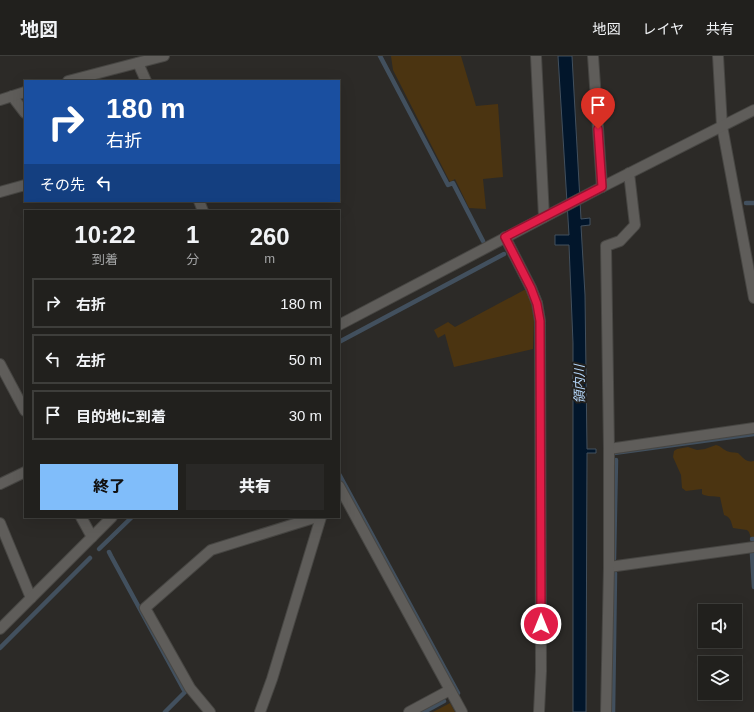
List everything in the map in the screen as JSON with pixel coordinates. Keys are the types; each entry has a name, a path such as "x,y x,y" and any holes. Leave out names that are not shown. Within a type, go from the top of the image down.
{"street":[{"path":"72,80 164,56"},
{"path":"536,56 547,215"},
{"path":"593,56 600,188"},
{"path":"718,56 722,126 754,298"},
{"path":"138,63 146,80"},
{"path":"0,100 24,92"},
{"path":"12,96 24,112"},
{"path":"340,324 547,215 754,110"},
{"path":"606,712 609,567 609,449 606,246 620,241 635,225 629,173"},
{"path":"0,192 24,185"},
{"path":"505,237 531,288 537,304 540,321 541,672 539,712"},
{"path":"0,364 21,395 24,407"},
{"path":"609,449 754,428"},
{"path":"0,484 24,472"},
{"path":"340,488 462,712"},
{"path":"82,518 92,537"},
{"path":"0,629 111,518"},
{"path":"210,712 190,688 145,608 211,550 314,518"},
{"path":"260,712 272,679 321,518"},
{"path":"0,523 31,598"},
{"path":"609,567 754,547"},
{"path":"409,712 450,690"}],"shaded area":[{"path":"391,56 461,56 476,106 498,104 503,177 483,179 486,209 469,208 455,179 450,182 393,70"},
{"path":"526,289 531,302 534,320 533,349 454,367 445,334 438,338 434,330 448,322 455,327"},
{"path":"716,445 728,452 738,453 747,461 754,461 754,537 751,538 747,530 733,528 729,518 724,515 720,497 704,495 702,494 702,489 686,491 682,488 681,475 673,457 674,451 688,447 697,450 705,449"},
{"path":"450,703 455,712 433,712"}],"water":[{"name":"領内川","path":"558,56 572,56 581,219 590,218 590,225 581,226 585,295 587,449 596,449 596,453 587,453 586,712 573,712 573,343 569,245 555,245 555,235 569,235"}],"waterway":[{"path":"380,56 448,185 453,183 483,241"},
{"path":"746,203 754,203"},
{"path":"340,341 504,254"},
{"path":"614,453 754,434"},
{"path":"614,559 616,460"},
{"path":"340,476 458,693"},
{"path":"99,549 131,518"},
{"path":"109,552 185,692 165,712"},
{"path":"752,554 754,587"},
{"path":"0,648 90,558"},
{"path":"613,712 615,573"},
{"path":"424,712 444,701"}],"route":[{"path":"541,624 540,321 537,304 531,288 505,237 602,187 598,129"}]}
